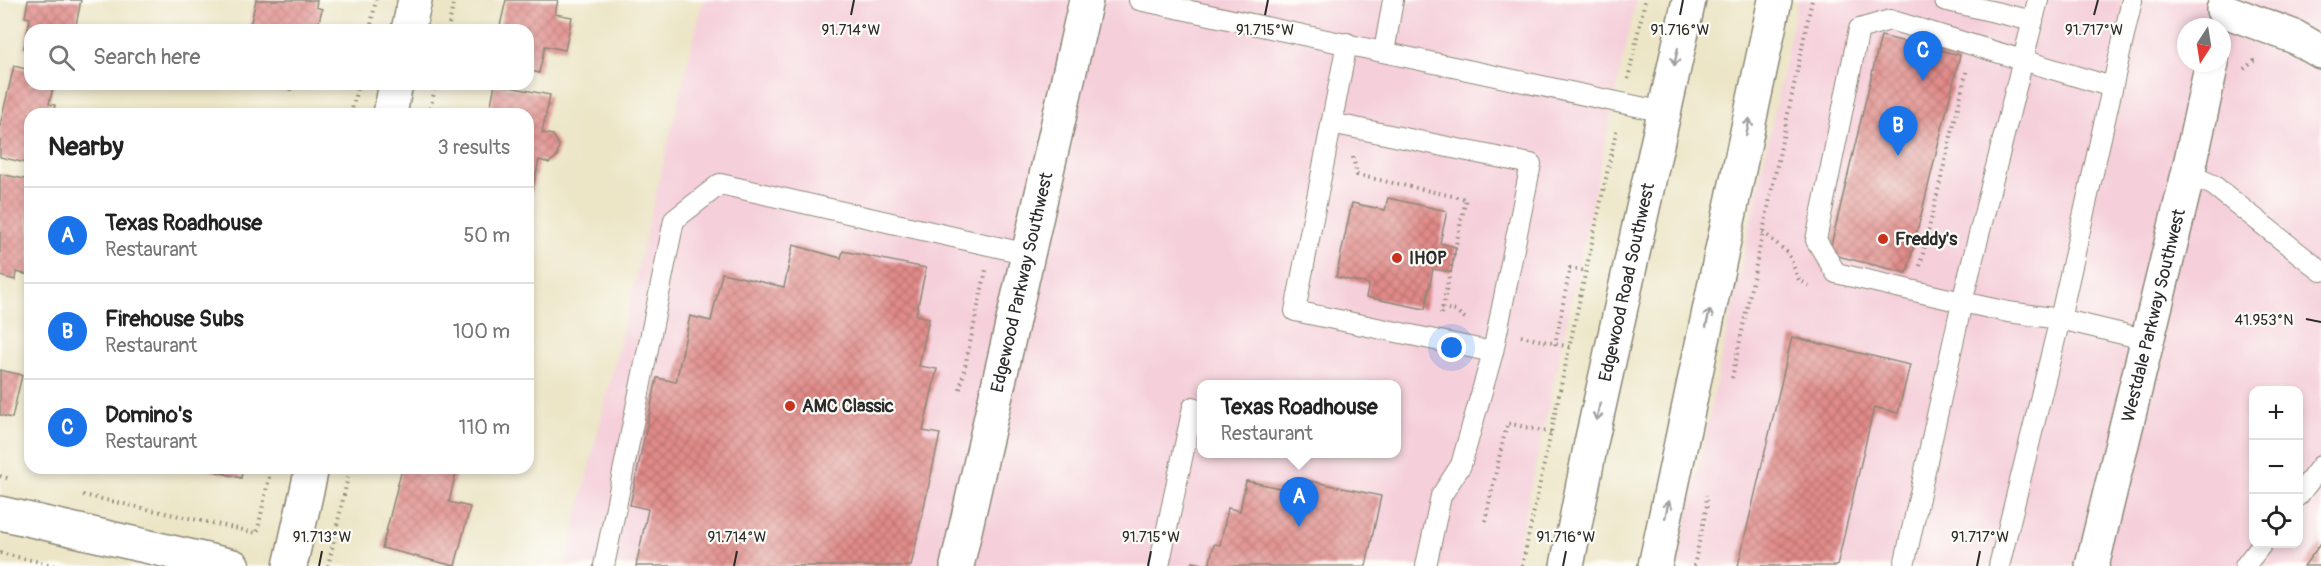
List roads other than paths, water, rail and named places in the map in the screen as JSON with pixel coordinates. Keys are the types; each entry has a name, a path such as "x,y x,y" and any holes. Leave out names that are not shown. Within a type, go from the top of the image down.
{"street":[{"path":"409,24 415,0"},
{"name":"Edgewood Parkway Southwest","path":"957,566 1086,0"},
{"name":"Edgewood Road Southwest","path":"1567,566 1591,443 1689,0"},
{"path":"1655,566 1775,0"},
{"path":"2223,12 2295,37 2321,51"},
{"name":"Westdale Parkway Southwest","path":"2092,566 2188,174 2210,72"},
{"path":"391,108 395,90"},
{"path":"290,566 311,474"},
{"path":"0,513 103,552 232,566"}],"lane":[{"path":"1139,0 1216,8 1384,52 1664,112"},
{"path":"1384,52 1393,0"},
{"path":"1944,0 2033,21"},
{"path":"1904,566 1962,302 2038,0"},
{"path":"1999,566 2060,319 2132,0"},
{"path":"2112,87 1890,20 1859,29 1816,240 1836,273 2008,312 2060,319 2148,340"},
{"path":"1347,43 1339,125 1295,311 1492,352"},
{"path":"1339,125 1531,165 1492,352 1461,465 1441,496 1426,566"},
{"path":"2188,174 2213,184 2321,271"},
{"path":"604,566 675,220 720,184 1028,254"},
{"path":"1159,566 1193,407"},
{"path":"2300,494 2321,466"},
{"path":"2245,566 2258,548"}],"place":[{"name":"Domino's","path":"1923,81"},
{"name":"Firehouse Subs","path":"1898,156"},
{"name":"Freddy's","path":"1883,239"},
{"name":"IHOP","path":"1397,258"},
{"name":"AMC Classic","path":"790,406"},
{"name":"Texas Roadhouse","path":"1299,527"}]}
